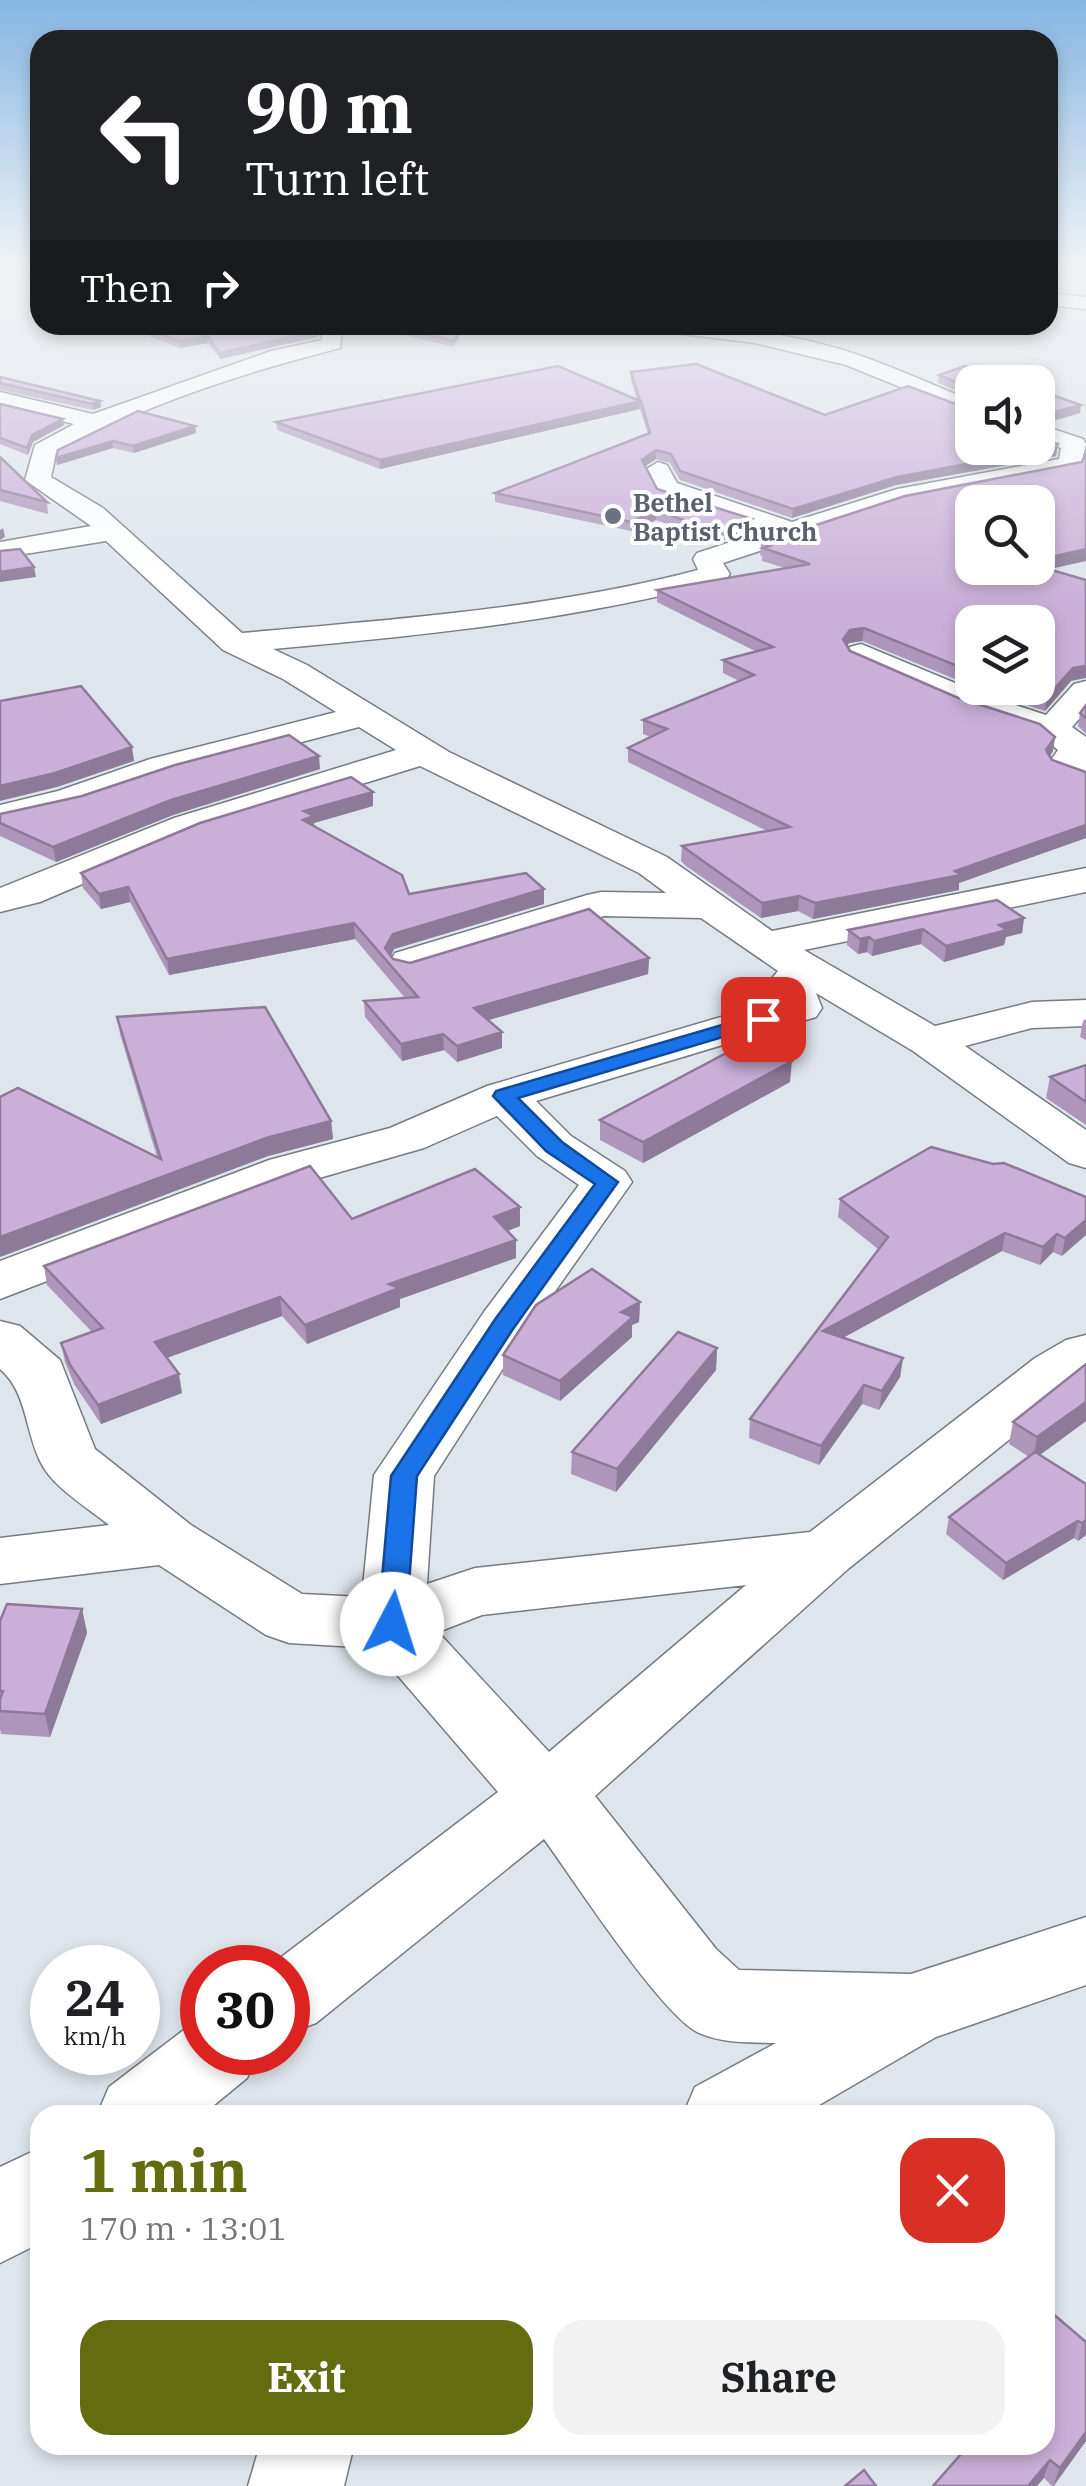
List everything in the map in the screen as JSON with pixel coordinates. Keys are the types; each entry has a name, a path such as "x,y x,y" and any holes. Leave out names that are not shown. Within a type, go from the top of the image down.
{"street":[{"path":"212,380 95,422 44,450 38,480 114,531 234,644 295,672 424,752 653,865 787,956 929,1040 1086,1153"},
{"path":"902,380 955,402"},
{"path":"0,399 95,422"},
{"path":"234,644 499,617 662,590 714,574 707,558 897,497 1079,463 1074,444 1055,437"},
{"path":"658,470 667,488 781,526 757,541"},
{"path":"0,550 114,531"},
{"path":"862,654 967,700 1052,728 1078,748 1066,764 1086,774"},
{"path":"1052,728 1086,691"},
{"path":"0,816 70,799 163,767 365,715"},
{"path":"0,900 26,893 187,826 424,752"},
{"path":"787,956 1086,880"},
{"path":"410,962 601,904 711,906"},
{"path":"0,1282 49,1258 287,1171 407,1138 504,1096 800,1008 790,984 787,956"},
{"path":"929,1040 1032,1015 1086,1013"},
{"path":"504,1096 554,1146 607,1182 504,1324 404,1476 392,1624 513,1764 550,1792 688,1974 722,2006 911,2010"},
{"path":"0,1339 40,1373 69,1460 169,1541 288,1618 392,1624 474,1592 826,1553"},
{"path":"310,1981 550,1792 826,1553 1012,1404 1086,1352"},
{"path":"0,1560 169,1541"},
{"path":"742,2105 911,2010 1086,1951"},
{"path":"154,2105 190,2075"},
{"path":"0,2220 30,2198"},
{"path":"296,2486 304,2455"}],"building":[{"path":"13,380 100,401 92,404 0,383"},
{"path":"487,380 591,380 640,401 633,380 737,380 825,415 908,386 955,404 955,465 961,465 897,477 793,509 680,471 671,454 656,450 642,460 657,489 752,519 721,532 656,511 631,522 495,493 650,433 641,401 380,460 276,422"},
{"path":"1055,396 1081,405 1055,412"},
{"path":"0,404 63,419 32,435 27,448 0,438"},
{"path":"138,411 195,426 133,446 113,441 56,458 58,450"},
{"path":"1086,453 1086,549 1055,556 1055,485 962,485 1082,462"},
{"path":"0,457 47,502 0,490"},
{"path":"955,486 955,585 1055,585 1055,571 1086,580 1086,666 1073,668 1055,688 1055,605 955,605 955,665 864,628 850,630 843,639 850,651 955,697 955,705 981,705 1040,724 1055,737 1046,750 1052,760 1086,772 1086,825 955,871 961,875 815,903 799,896 762,903 682,846 790,827 628,748 667,729 643,720 754,675 723,660 773,647 657,590 810,564 763,548 770,546 761,543 905,496"},
{"path":"20,549 34,567 0,572 0,551"},
{"path":"81,686 132,747 55,773 0,786 0,701"},
{"path":"289,735 319,756 171,800 53,847 0,823 0,814 82,796 175,765"},
{"path":"351,777 373,792 304,811 314,816 303,820 402,875 409,894 526,873 544,889 393,934 385,948 393,959 410,963 589,909 649,958 474,1008 502,1032 457,1046 443,1034 401,1044 364,1001 418,997 354,923 167,959 128,887 99,894 81,873 200,823"},
{"path":"997,900 1024,918 999,925 1007,930 946,946 923,929 874,941 869,937 860,939 848,930"},
{"path":"265,1007 331,1121 266,1138 0,1237 0,1097 18,1088 161,1159 117,1017"},
{"path":"751,1040 792,1061 643,1142 600,1120"},
{"path":"1086,1065 1086,1102 1050,1077"},
{"path":"931,1147 993,1164 1004,1163 1086,1197 1086,1220 1065,1238 1057,1234 1043,1247 1005,1233 823,1331 903,1358 882,1391 864,1385 821,1446 750,1419 888,1237 840,1199"},
{"path":"310,1166 352,1219 475,1169 520,1207 494,1217 516,1240 389,1284 399,1288 305,1325 280,1297 155,1342 179,1374 98,1405 70,1365 61,1343 103,1328 44,1266"},
{"path":"592,1269 640,1302 621,1312 633,1317 560,1381 503,1355 536,1305"},
{"path":"678,1332 717,1348 617,1469 572,1452"},
{"path":"1086,1364 1086,1402 1037,1437 1013,1422"},
{"path":"1035,1452 1086,1484 1086,1520 1006,1563 949,1517"},
{"path":"7,1604 82,1609 45,1714 0,1711 0,1621"},
{"path":"1055,2316 1086,2342 1086,2432 1060,2468 1050,2460 1028,2486 933,2486 960,2455 1055,2455"},
{"path":"864,2470 876,2486 845,2486"}],"place":[{"name":"Bethel Baptist Church","path":"613,516"}],"route":[{"path":"392,1624 404,1476 504,1324 607,1182 554,1146 504,1096 763,1019"}]}
